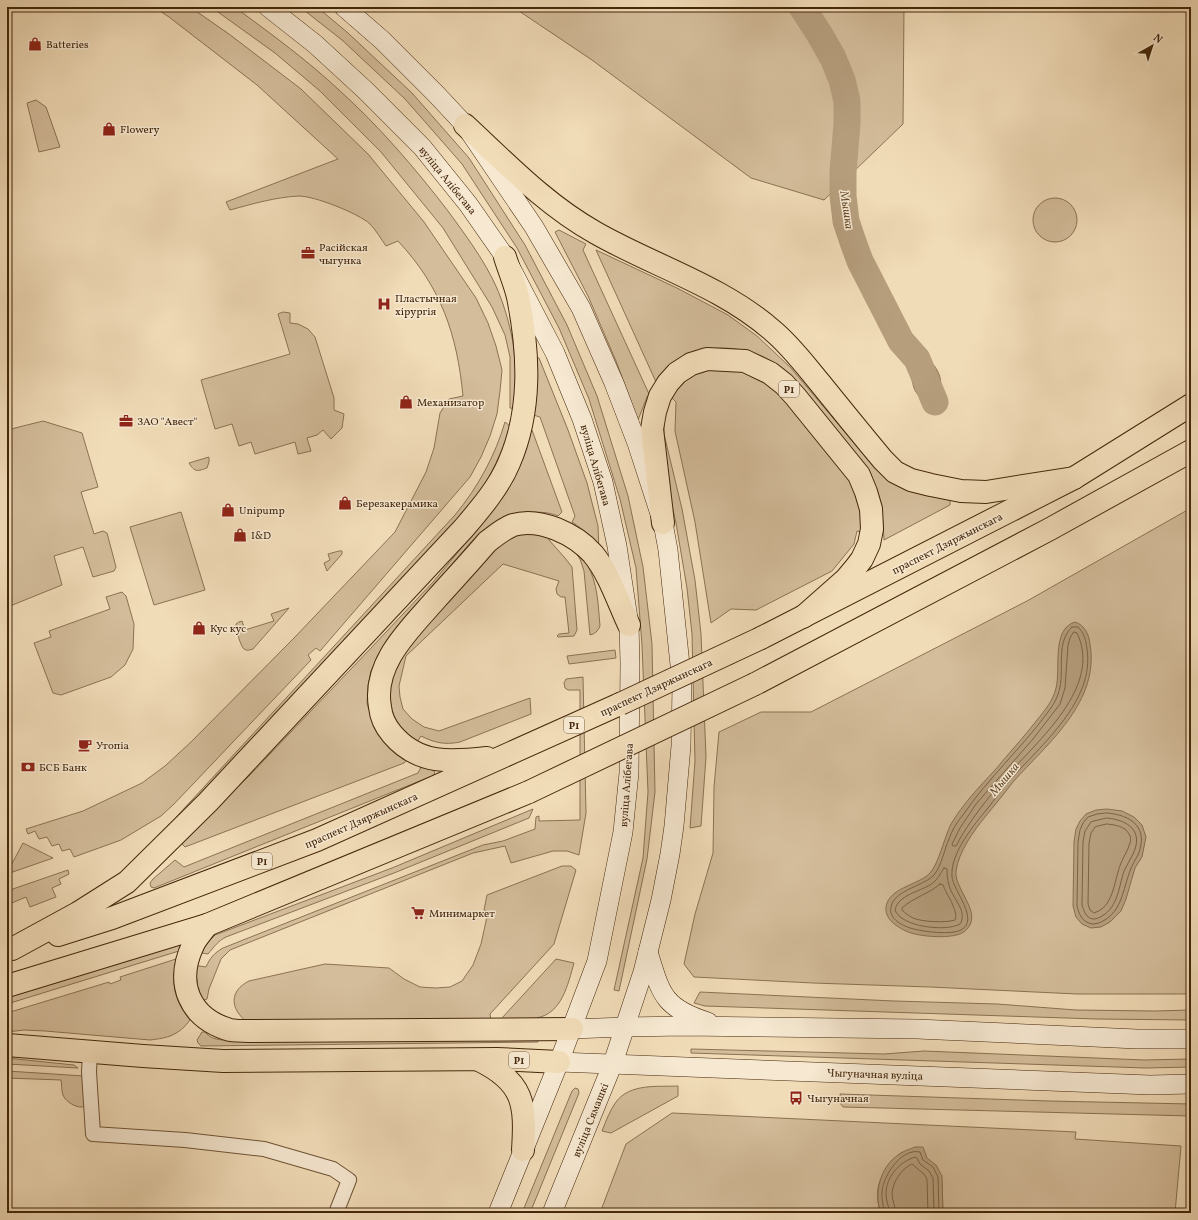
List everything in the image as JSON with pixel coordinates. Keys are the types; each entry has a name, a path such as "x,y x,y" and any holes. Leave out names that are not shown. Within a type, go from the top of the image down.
{"main road":[{"name":"вуліца Алібегава","path":"268,7 315,44 360,85 422,147 468,204 505,256 555,353 582,419 605,489 617,546 628,625 630,663 629,773 624,832 597,961 572,1029"},
{"path":"344,7 382,40 465,125 550,203 596,234 712,291 734,303 773,330 790,347 883,460 896,472 911,480 931,486 986,492 1074,478"},
{"path":"465,125 534,227 581,308 614,383 637,443 663,523"},
{"path":"10,949 78,913 127,882 208,802 464,528 485,502 509,463 522,422 526,394 527,360 523,329 517,296 505,256"},
{"name":"Р1","path":"648,951 661,900 674,826 681,746 682,684 668,550 663,523 652,429 660,396 668,383 677,373 691,364 707,359 745,361 770,373 796,396 859,475 871,509 872,529 869,544 862,558 846,579 803,617"},
{"name":"праспект Дзяржынскага","path":"10,949 112,918 317,840 527,746 761,638 1074,478 1191,405"},
{"path":"7,986 207,925 529,792 756,684 1050,529 1191,451"},
{"path":"506,755 461,761 439,760 422,757 398,741 388,729 381,714 378,697 384,669 392,652 406,634 488,542 502,531 512,526 524,523 541,525 555,529 570,536 593,554 612,586 628,625"},
{"path":"207,925 194,943 188,957 184,974 186,988 197,1010 206,1019 219,1026 232,1030 249,1032 572,1029 624,1026 917,1029 1137,1039 1191,1039"},
{"path":"624,1026 643,972 648,951"},
{"path":"648,951 659,987 666,998 676,1008 691,1017 724,1027"},
{"name":"вуліца Сямашкі","path":"552,1213 613,1063 624,1026"},
{"path":"498,1213 572,1029"},
{"name":"Р1","path":"7,1045 223,1061 478,1059 560,1062"},
{"path":"478,1059 497,1069 506,1077 516,1090 523,1108 523,1150"},
{"name":"Чыгуначная вуліца","path":"560,1062 1150,1086 1191,1084"}],"street":[{"path":"90,1052 89,1072 93,1134 185,1140 264,1149 333,1169 349,1180 336,1213"}],"shaded area":[{"path":"154,7 190,7 193,9 229,34 301,89 368,154 424,222 476,298 488,323 502,370 497,414 481,457 470,477 320,651 316,648 308,655 311,660 161,816 121,840 74,857 70,849 62,851 59,844 52,846 47,837 39,839 35,831 28,834 26,829 83,811 142,783 165,766 191,742 294,638 395,532 426,472 434,448 440,413 449,399 463,396 456,352 444,312 436,294 425,276 413,258 398,241 386,246 372,226 356,215 336,206 306,197 299,196 273,199 230,210 226,202 338,159 257,85"},
{"path":"211,7 233,7 240,11 278,39 327,79 354,104 410,163 448,211 472,244 486,267 493,279 503,304 511,332 514,354 516,409 510,408 510,357 505,335 492,307 443,228 381,152 320,91 275,53"},
{"path":"300,7 317,7 348,33 412,93 469,158 525,245 567,325 597,396 628,496 643,567 652,644 655,792 647,859 619,991 614,990 643,858 648,792 642,645 636,568 620,499 589,399 559,328 517,248 462,164 405,99 342,40"},
{"path":"513,7 904,7 903,124 824,200 751,178 592,60"},
{"path":"36,100 46,107 60,147 39,152 27,103"},
{"path":"1051,198 1059,198 1071,204 1077,216 1077,224 1071,236 1059,242 1051,242 1039,236 1033,224 1033,216 1039,204"},
{"path":"559,230 586,244 583,250 649,394 638,420 616,361 588,296 555,232"},
{"path":"596,250 677,288 728,315 757,336 790,367 865,456 908,490 950,500 950,505 884,540 882,512 875,486 754,354 738,349 728,348 694,352 670,365 665,369 656,382"},
{"path":"283,312 290,313 290,323 298,324 308,329 315,337 334,398 334,410 344,414 342,428 331,439 323,430 317,435 307,438 311,451 298,454 295,442 255,454 251,442 239,446 232,424 215,429 201,380 290,354 278,314"},
{"path":"533,356 539,358 568,430 587,483 598,526 599,551 588,535 572,522 575,516 540,417 533,415"},
{"path":"702,368 752,372 783,395 852,480 863,503 861,532 857,531 854,544 832,571 756,610 731,609 711,623 695,522 675,431 676,402 669,395 673,387"},
{"path":"664,405 664,434 682,509 695,580 701,634 706,757 701,826 690,828 695,761 692,634 687,588 676,523 659,449"},
{"path":"43,421 82,433 98,487 81,492 94,534 103,531 107,533 116,567 114,571 93,577 83,547 54,556 62,585 10,606 7,604 7,430"},
{"path":"505,422 510,426 500,455 476,499 186,819 173,822 455,515 485,471 501,435"},
{"path":"531,429 562,512 558,516 550,513 530,512 510,516 492,524 481,532 392,634 378,655 371,671 367,704 373,721 407,760 404,763 185,847 179,841 248,777 434,581 473,534"},
{"path":"209,457 207,468 201,470 195,470 189,463"},
{"path":"1191,508 1191,994 1077,994 694,977 684,964 695,914 713,853 714,787 719,732 761,712 811,712 1027,601"},
{"path":"181,512 205,590 154,605 130,527"},
{"path":"515,533 549,535 549,540 572,567 577,630 574,636 557,636 559,634 569,633 565,597 561,597 557,594 556,589 559,581 503,564 406,656 399,686 400,697 403,709 412,719 424,727 439,731 530,698 531,714 460,742 440,743 421,736 417,742 399,729 387,699 396,659 486,551"},
{"path":"571,545 587,564 591,571 595,586 600,626 596,632 590,635 584,571 580,559"},
{"path":"342,551 342,554 327,571 324,563 330,560 328,554"},
{"path":"122,592 126,596 134,624 133,649 125,665 111,677 61,695 53,693 34,643 51,637 49,631 110,609 106,597"},
{"path":"289,608 253,649 244,649 237,633 237,623 242,621 245,630 274,621 271,614"},
{"path":"615,650 616,658 569,664 567,656"},
{"path":"583,677 586,813 579,855 567,851 553,851 511,863 505,846 473,853 230,950 221,959 209,989 207,999 202,1001 198,1000 193,965 206,967 213,956 223,948 483,845 503,841 535,829 536,817 539,816 539,821 580,820 580,690 568,690 565,688 564,683 566,679"},
{"path":"422,765 433,770 435,773 432,776 154,888 151,887 150,883 153,879 175,860 184,867 418,773"},
{"path":"533,809 529,818 394,873 226,937 218,942 208,954 202,953 205,945 215,935 392,868"},
{"path":"23,843 53,858 7,874 7,873"},
{"path":"562,866 571,866 576,870 554,944 490,1014 491,1020 247,1022 237,1012 234,1000 235,995 242,985 249,981 325,964 389,968 404,979 420,987 450,987 462,981 473,965 481,944 488,912 484,910 487,895"},
{"path":"68,870 69,874 59,879 61,884 52,888 56,897 30,907 26,897 7,905 7,891"},
{"path":"181,942 182,944 179,951 7,1004 7,997"},
{"path":"176,959 174,976 175,991 180,1006 190,1020 182,1029 173,1035 150,1040 45,1031 24,1030 7,1032 7,1013 109,982 110,984 121,980 120,977"},
{"path":"556,959 574,963 566,989 558,1004 552,1011 545,1015 528,1020 502,1022 502,1018"},
{"path":"700,992 997,1004 1076,1010 1191,1010 1191,1020 1096,1019 705,1006 694,1003"},
{"path":"202,1032 205,1032 213,1038 222,1040 538,1037 538,1042 201,1046 197,1040"},
{"path":"691,1049 884,1054 924,1051 1144,1060 1191,1059 1191,1067 1146,1068 691,1053"},
{"path":"7,1058 74,1065 78,1068 7,1064"},
{"path":"7,1071 84,1076 88,1105 79,1107 67,1101 62,1093 61,1080 7,1078"},
{"path":"678,1086 678,1096 611,1133 602,1131 614,1105 622,1096 636,1089 645,1087"},
{"path":"575,1088 578,1089 579,1093 530,1213 522,1213 572,1091"},
{"path":"840,1094 1191,1104 1191,1116 843,1107 840,1103"},
{"path":"672,1113 1076,1132 1075,1139 1181,1146 1175,1213 943,1213 942,1183 902,1152 884,1172 878,1187 878,1204 881,1213 600,1213 626,1144"}],"water":[{"path":"903,340 918,354 928,359 939,374 941,383 938,392 942,399 932,405 928,398 918,395 914,387 910,368 902,356 899,346 900,342"},
{"path":"1075,622 1081,625 1089,637 1091,665 1087,685 1079,703 1068,720 1055,737 1013,782 971,835 963,849 956,871 959,886 972,917 970,924 965,931 960,934 945,937 919,935 902,929 894,924 888,917 886,913 887,903 895,893 926,877 930,873 939,857 951,824 972,796 1043,713 1053,697 1056,688 1060,641 1067,626"},
{"path":"1107,809 1122,811 1134,817 1142,825 1146,837 1142,857 1135,868 1121,911 1110,922 1101,927 1091,928 1082,924 1076,917 1073,906 1074,842 1076,829 1086,814 1096,810"},
{"path":"915,1147 923,1147 927,1158 936,1165 942,1176 943,1213 881,1213 878,1196 884,1171 895,1157 904,1151"}],"waterway":[{"name":"Мышка","path":"802,7 833,58 842,80 847,101 843,196 846,221 853,242 860,261 901,341 917,359 935,402"}],"place":[{"name":"Batteries","path":"35,44"},
{"name":"Flowery","path":"109,129"},
{"name":"Расійская чыгунка","path":"308,253"},
{"name":"Пластычная хірургія","path":"384,304"},
{"name":"Механизатор","path":"406,402"},
{"name":"ЗАО \"Авест\"","path":"126,421"},
{"name":"Березакерамика","path":"345,503"},
{"name":"Unipump","path":"228,510"},
{"name":"I&D","path":"240,535"},
{"name":"Кус кус","path":"199,628"},
{"name":"Утопiа","path":"85,745"},
{"name":"БСБ Банк","path":"28,767"},
{"name":"Минимаркет","path":"418,913"},
{"name":"Чыгуначная","path":"796,1098"}]}
